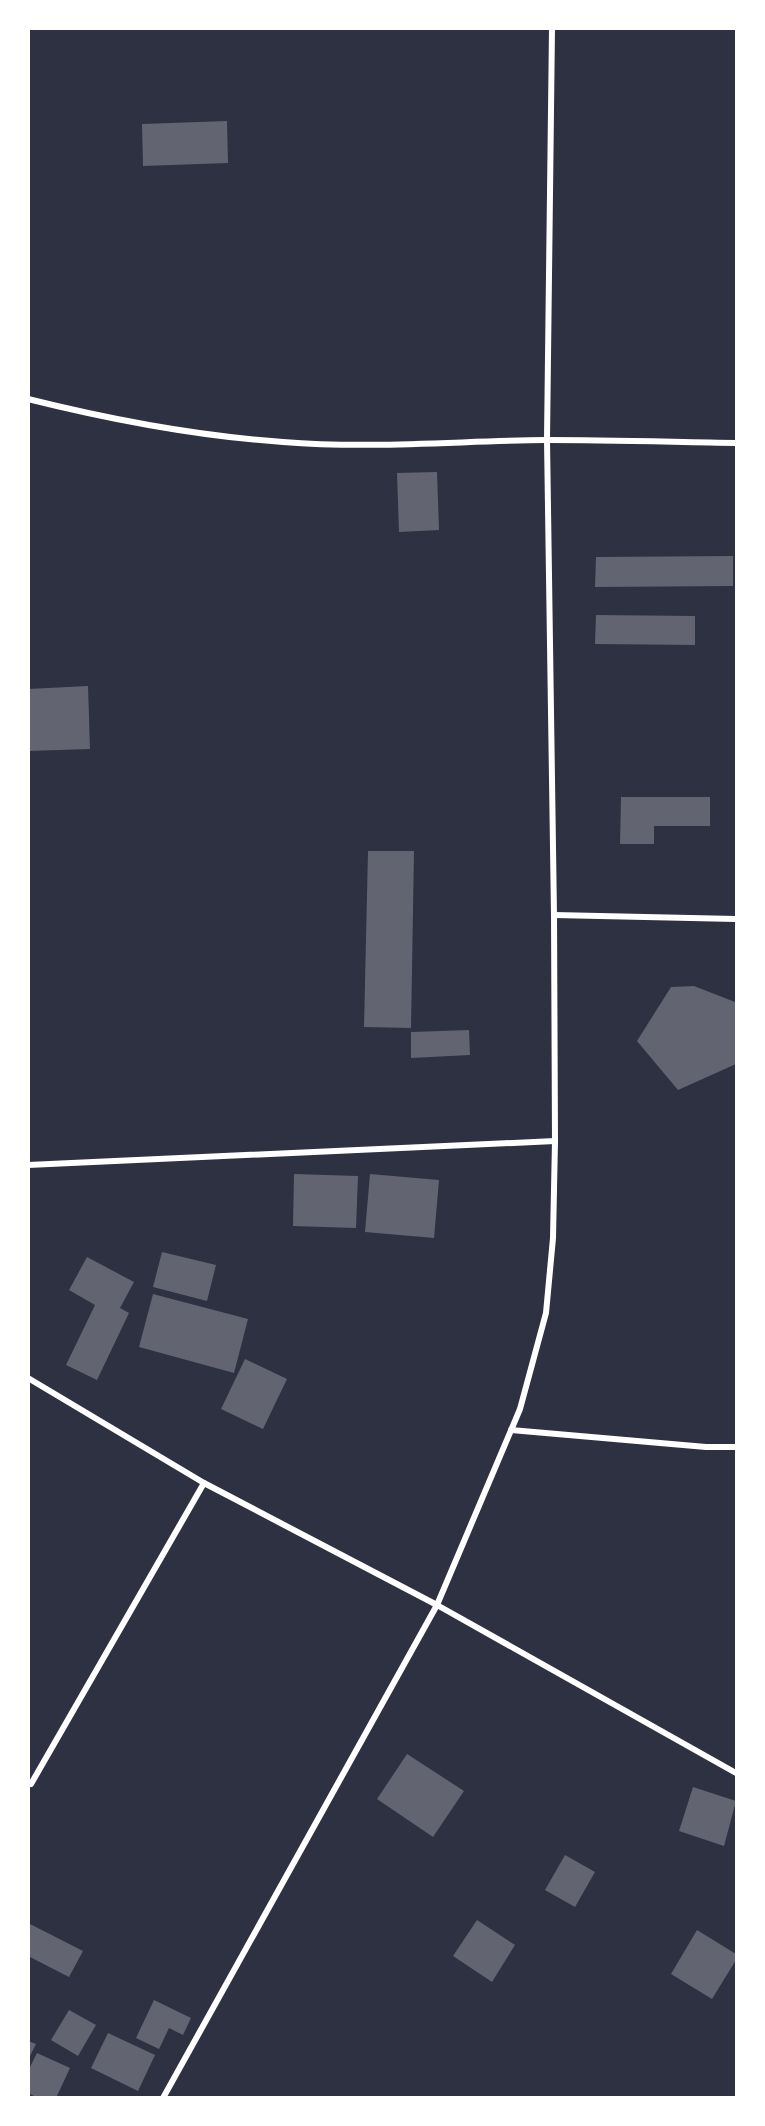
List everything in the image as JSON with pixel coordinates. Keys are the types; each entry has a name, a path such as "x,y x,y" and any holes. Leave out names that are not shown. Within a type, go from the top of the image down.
{"street":[{"path":"163,2097 437,1605 520,1409 546,1313 553,1238 555,1141 547,440 552,28"},
{"path":"28,399 70,410 213,436 285,443 353,446 547,440 736,443"},
{"path":"554,915 736,919"},
{"path":"28,1165 555,1141"},
{"path":"28,1378 204,1483 437,1605 736,1773"},
{"path":"511,1430 706,1447 736,1447"},
{"path":"31,1784 204,1483"}],"building":[{"path":"227,121 228,163 143,166 142,124"},
{"path":"437,472 439,530 399,532 397,473"},
{"path":"733,556 733,586 595,587 596,557"},
{"path":"596,615 695,616 695,645 595,644"},
{"path":"88,686 90,749 28,751 28,689"},
{"path":"621,797 710,797 710,826 654,826 654,844 620,844"},
{"path":"368,851 414,851 411,1028 364,1027"},
{"path":"694,986 735,1002 736,1064 678,1090 637,1041 671,987"},
{"path":"469,1030 470,1055 411,1058 411,1032"},
{"path":"294,1174 358,1176 356,1228 293,1226"},
{"path":"370,1174 439,1180 434,1238 365,1232"},
{"path":"162,1252 216,1265 207,1301 153,1287"},
{"path":"87,1257 134,1282 120,1308 129,1313 97,1380 66,1365 95,1305 69,1290"},
{"path":"153,1294 248,1319 234,1373 139,1347"},
{"path":"245,1359 287,1379 263,1429 221,1409"},
{"path":"407,1754 464,1791 433,1837 377,1799"},
{"path":"693,1787 736,1801 724,1846 679,1831"},
{"path":"565,1855 595,1872 575,1907 545,1890"},
{"path":"477,1920 515,1945 492,1982 453,1956"},
{"path":"28,1923 83,1951 69,1977 28,1956"},
{"path":"697,1930 736,1954 736,1960 712,1999 671,1974"},
{"path":"154,2000 191,2018 183,2035 169,2028 159,2049 136,2038"},
{"path":"69,2010 96,2025 78,2056 51,2040"},
{"path":"108,2033 155,2055 138,2091 91,2068"},
{"path":"28,2041 36,2044 28,2060"},
{"path":"37,2053 70,2068 56,2098 38,2098 28,2093 28,2071"}]}
